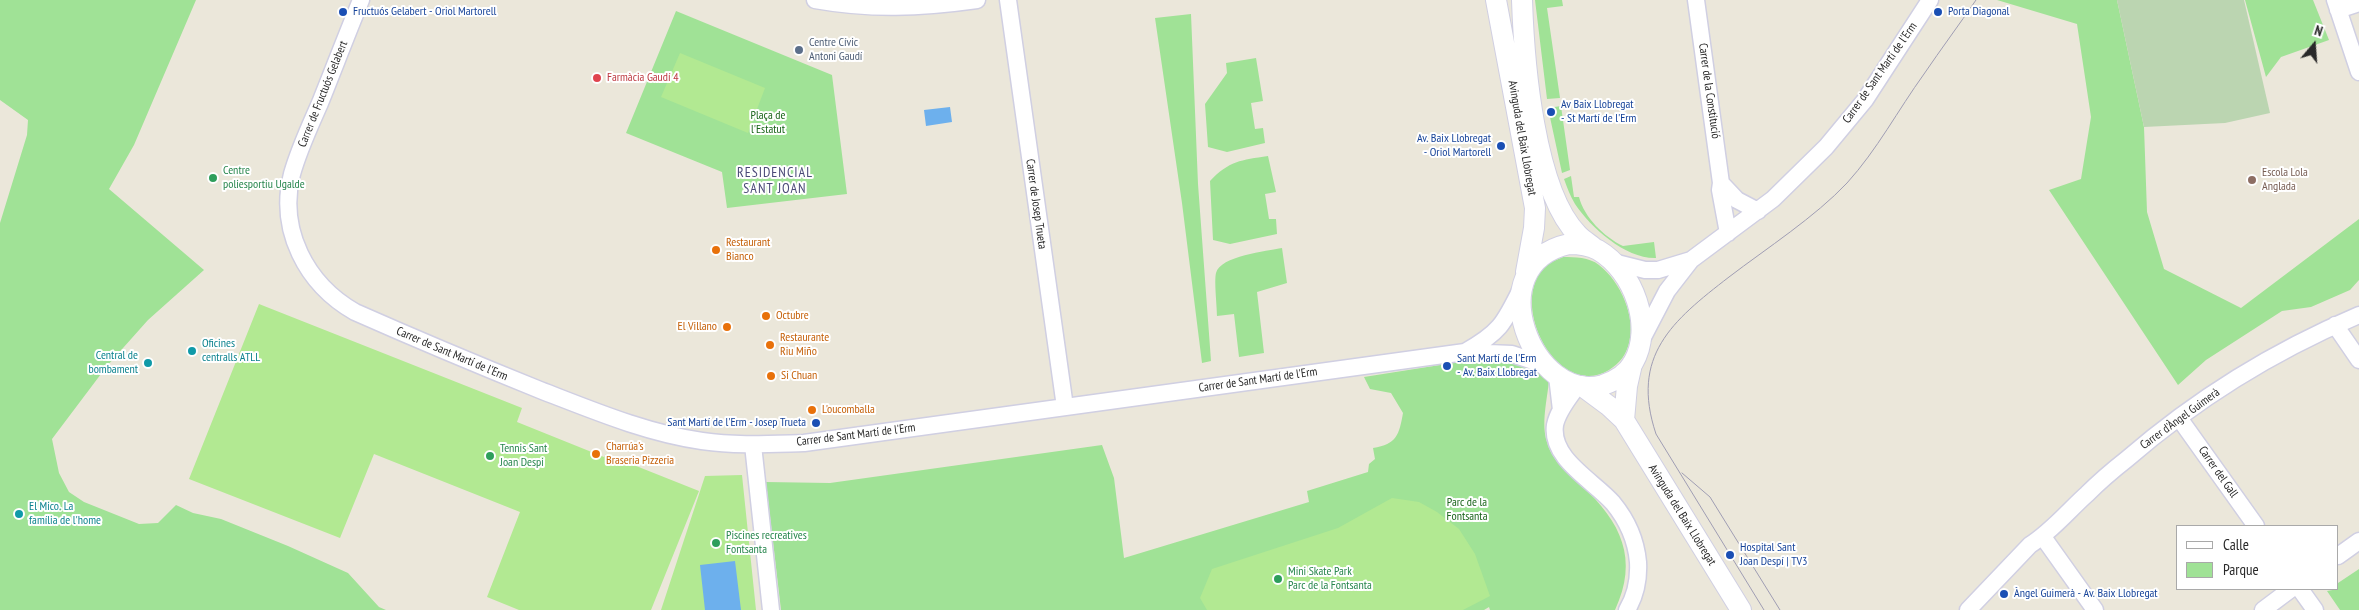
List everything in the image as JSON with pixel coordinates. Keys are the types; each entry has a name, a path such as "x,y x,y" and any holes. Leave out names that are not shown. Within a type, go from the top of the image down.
{"street":[{"name":"Carrer de Fructuós Gelabert","path":"297,249 291,228 289,207 292,175 361,0"},
{"path":"815,0 844,5 884,8 925,7 977,0"},
{"name":"Carrer de Josep Trueta","path":"1008,0 1065,407"},
{"name":"Avinguda del Baix Llobregat","path":"1496,0 1535,208 1534,228 1523,283"},
{"name":"Avinguda del Baix Llobregat","path":"1522,0 1524,48 1531,100 1548,179 1569,223 1578,235 1597,250"},
{"name":"Carrer de la Constitució","path":"1696,0 1721,183 1720,190 1728,232"},
{"name":"Carrer de Sant Martí de l'Erm","path":"1641,340 1667,291 1691,260 1758,211 1801,174 1826,147 1864,100 1930,0"},
{"path":"2359,3 2337,5 2359,72"},
{"path":"1721,183 1737,200 1758,211"},
{"path":"1561,410 1551,370 1530,342 1525,330 1520,302 1523,283 1533,263 1543,253 1555,247 1576,244 1597,250 1613,262 1635,295 1641,324 1641,340 1632,364 1627,386 1624,420"},
{"name":"Carrer de Sant Martí de l'Erm","path":"297,249 319,285 340,303 415,339 579,405 644,428 702,441 753,445 819,442 1465,352 1512,354 1551,370"},
{"name":"Carrer de Sant Martí de l'Erm","path":"1613,262 1645,270 1658,270 1691,260"},
{"name":"Carrer de Sant Martí de l'Erm","path":"1465,352 1484,341 1501,326 1523,283"},
{"name":"Carrer d'Àngel Guimerà","path":"2335,326 2359,308"},
{"name":"Carrer d'Àngel Guimerà","path":"1968,610 2030,545 2043,537 2087,493 2127,458 2179,418 2266,362 2359,315"},
{"path":"2335,326 2359,360"},
{"path":"1551,370 1580,386 1598,386 1611,382 1624,374 1632,364"},
{"path":"1580,386 1561,410 1555,426 1556,438 1560,450 1612,502 1623,517 1636,548 1637,588 1627,610"},
{"name":"Avinguda del Baix Llobregat","path":"1580,386 1609,406 1624,420 1741,610"},
{"name":"Carrer del Gall","path":"2179,418 2255,525"},
{"path":"753,445 771,610"},
{"path":"2043,537 2095,610"},
{"name":"Carrer d'Àngel Guimerà","path":"1982,610 2036,549 2043,537"},
{"path":"2339,555 2359,541"},
{"path":"2263,610 2290,590"},
{"path":"2301,590 2316,610"}],"green space":[{"path":"0,0 196,0 134,145 109,189 204,270 148,320 107,366 52,439 59,473 69,492 84,502 139,524 158,523 176,505 193,513 221,519 348,573 379,607 386,610 0,610 0,223 27,135 28,120 0,100"},
{"path":"1535,0 1562,0 1563,6 1547,8 1560,98 1547,99"},
{"path":"1997,0 2117,0 2144,127 2147,212 2164,269 2241,308 2359,219 2359,280 2350,290 2311,307 2282,311 2206,360 2178,385 2049,190 2081,179 2091,117 2077,24"},
{"path":"2117,0 2244,0 2270,113 2225,123 2144,127"},
{"path":"2245,0 2313,0 2329,40 2281,57 2266,77"},
{"name":"Plaça de l'Estatut","path":"676,11 832,75 847,194 727,208 722,172 626,133"},
{"path":"1191,14 1198,184 1211,361 1202,363 1182,203 1155,18"},
{"path":"680,53 765,88 748,133 661,97"},
{"path":"1256,58 1263,101 1251,103 1255,129 1263,128 1265,143 1227,152 1208,147 1205,104 1227,73 1226,63"},
{"path":"1561,106 1570,170 1562,173 1548,108"},
{"path":"1268,156 1276,192 1265,194 1269,219 1276,219 1277,234 1230,244 1213,240 1210,181 1223,169 1236,162"},
{"path":"1571,176 1574,197 1579,197 1585,212 1602,232 1623,246 1654,242 1656,258 1645,257 1621,248 1590,223 1575,204 1569,192 1564,179"},
{"path":"1282,248 1287,283 1257,292 1264,353 1239,357 1234,314 1217,316 1216,273 1219,267 1235,258"},
{"path":"1563,257 1577,257 1595,262 1614,281 1625,301 1630,322 1631,333 1629,343 1622,358 1609,370 1589,376 1571,372 1555,359 1542,341 1534,320 1532,299 1536,279 1549,263"},
{"name":"Tennis Sant Joan Despi","path":"259,304 522,408 517,422 604,457 606,454 699,491 651,610 519,610 487,597 520,512 374,454 340,538 189,479"},
{"name":"Parc de la Fontsanta","path":"1506,358 1527,364 1549,381 1544,428 1549,449 1561,466 1596,500 1616,528 1622,542 1625,574 1622,592 1615,610 1490,610 1489,607 1484,610 781,610 766,482 830,483 1102,445 1114,478 1124,558 1309,502 1307,491 1368,472 1369,464 1375,459 1373,448 1387,444 1396,437 1403,413 1391,393 1370,389 1364,377 1478,359"},
{"name":"Piscines recreatives Fontsanta","path":"742,475 756,610 661,610 705,476"},
{"path":"1392,498 1419,502 1437,512 1459,529 1475,554 1490,596 1463,610 1207,610 1200,598 1212,569 1338,528"},
{"path":"2359,569 2359,610 2340,610 2327,591 2339,590 2339,582"}],"water":[{"path":"950,107 952,122 926,126 924,110"},
{"path":"735,561 741,610 705,610 700,565"}],"tram line":[{"path":"1764,610 1656,434 1649,407 1648,383 1653,362 1661,343 1674,325 1690,309 1708,293 1806,220 1847,183 1878,144 1914,88 1976,0"},
{"path":"1682,473 1710,497 1780,610"}],"place":[{"name":"Fructuós Gelabert - Oriol Martorell","path":"343,12"},
{"name":"Porta Diagonal","path":"1938,12"},
{"name":"Centre Cívic Antoni Gaudí","path":"799,50"},
{"name":"Farmàcia Gaudí 4","path":"597,78"},
{"name":"Av Baix Llobregat - St Martí de l'Erm","path":"1551,112"},
{"name":"Av. Baix Llobregat - Oriol Martorell","path":"1501,146"},
{"name":"Centre poliesportiu Ugalde","path":"213,178"},
{"name":"Escola Lola Anglada","path":"2252,180"},
{"name":"Restaurant Bianco","path":"716,250"},
{"name":"Octubre","path":"766,316"},
{"name":"El Villano","path":"727,327"},
{"name":"Restaurante Riu Miño","path":"770,345"},
{"name":"Oficines centralls ATLL","path":"192,351"},
{"name":"Central de bombament","path":"148,363"},
{"name":"Sant Martí de l'Erm - Av. Baix Llobregat","path":"1447,366"},
{"name":"Si Chuan","path":"771,376"},
{"name":"L'oucomballa","path":"812,410"},
{"name":"Sant Martí de l'Erm - Josep Trueta","path":"816,423"},
{"name":"Charrúa's Braseria Pizzeria","path":"596,454"},
{"name":"Tennis Sant Joan Despi","path":"490,456"},
{"name":"El Mico. La família de l'home","path":"19,514"},
{"name":"Piscines recreatives Fontsanta","path":"716,543"},
{"name":"Hospital Sant Joan Despí | TV3","path":"1730,555"},
{"name":"Mini Skate Park Parc de la Fontsanta","path":"1278,579"},
{"name":"Àngel Guimerà - Av. Baix Llobregat","path":"2004,594"}],"district":[{"name":"RESIDENCIAL SANT JOAN","path":"775,182"}]}
